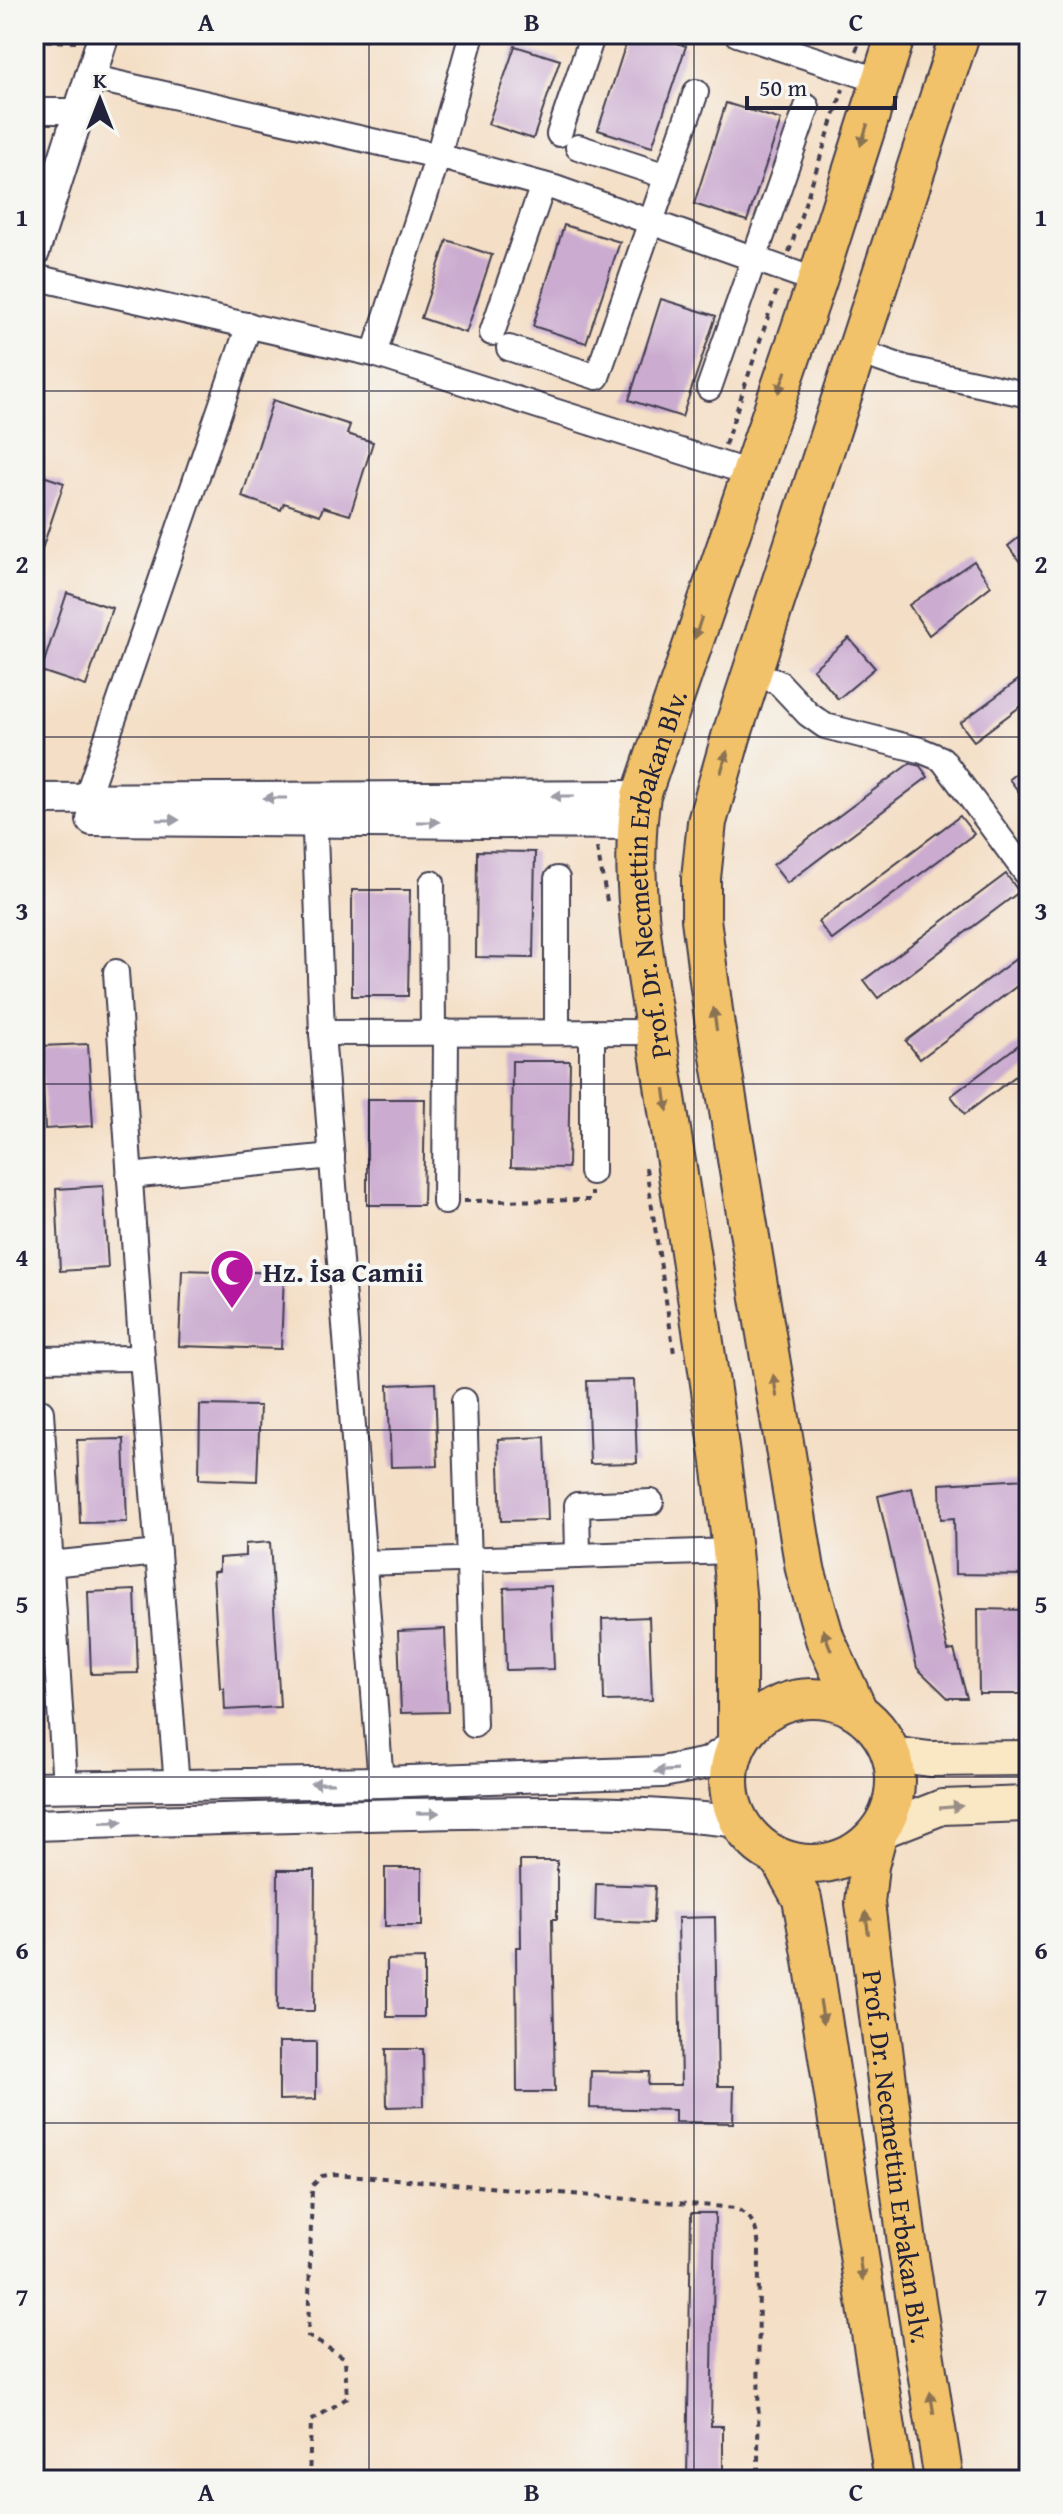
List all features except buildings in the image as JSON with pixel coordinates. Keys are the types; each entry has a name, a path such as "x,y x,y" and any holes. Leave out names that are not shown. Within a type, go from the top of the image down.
{"main road":[{"name":"Prof. Dr. Necmettin Erbakan Blv.","path":"737,1743 737,1604 732,1551 656,1032 635,865 639,810 734,468 865,76 896,34"},
{"name":"Prof. Dr. Necmettin Erbakan Blv.","path":"858,1711 825,1639 805,1569 701,919 701,878 707,822 752,671 960,34"},
{"path":"804,1697 833,1700 858,1711 878,1730 891,1754 896,1781 891,1808 878,1832 858,1851 833,1862 806,1864 779,1858 756,1844 739,1822 729,1797 728,1769 737,1743 753,1720 777,1704 804,1697"},
{"path":"891,1754 930,1759 1029,1758"},
{"path":"878,1832 942,1807 1029,1804"},
{"name":"Prof. Dr. Necmettin Erbakan Blv.","path":"878,1832 869,1866 865,1903 907,2243 944,2480"},
{"name":"Prof. Dr. Necmettin Erbakan Blv.","path":"779,1858 802,1899 894,2480"}],"street":[{"path":"374,354 438,156 472,34"},
{"path":"593,34 569,141 666,176"},
{"path":"737,34 865,76"},
{"path":"34,252 89,77 92,38"},
{"path":"89,77 438,156 543,185 800,275"},
{"path":"543,185 500,340 597,377 696,92"},
{"path":"709,388 807,107"},
{"path":"34,111 78,111"},
{"path":"34,277 374,354 734,468"},
{"path":"86,799 249,325"},
{"path":"856,351 905,368 1029,395"},
{"path":"752,671 779,683 808,714 825,726 920,750 942,759 1029,877"},
{"path":"34,799 314,809"},
{"path":"314,809 322,1033 359,1471 363,1563 381,1782"},
{"path":"34,819 314,809 639,810"},
{"path":"557,879 557,1032"},
{"path":"432,883 445,1202"},
{"path":"116,972 142,1358 177,1785"},
{"path":"592,1032 592,1172"},
{"path":"322,1033 656,1032"},
{"path":"129,1176 332,1156"},
{"path":"34,1359 142,1358"},
{"path":"464,1401 474,1725"},
{"path":"41,1412 65,1786"},
{"path":"578,1556 577,1505 651,1502"},
{"path":"363,1563 732,1551"},
{"path":"50,1564 158,1553"},
{"path":"34,1787 381,1782 684,1770 708,1763 737,1743"},
{"path":"34,1825 456,1813 612,1813 739,1822"}],"path":[{"path":"34,40 92,38"},
{"path":"734,468 865,76"},
{"path":"590,840 600,857 609,915"},
{"path":"445,1202 592,1200 592,1172"},
{"path":"309,2480 311,2421 347,2398 345,2358 308,2336 312,2186 322,2176 336,2174 735,2208 747,2214 756,2226 759,2247 758,2480"}],"place":[{"name":"Hz. İsa Camii","path":"232,1310"}]}
